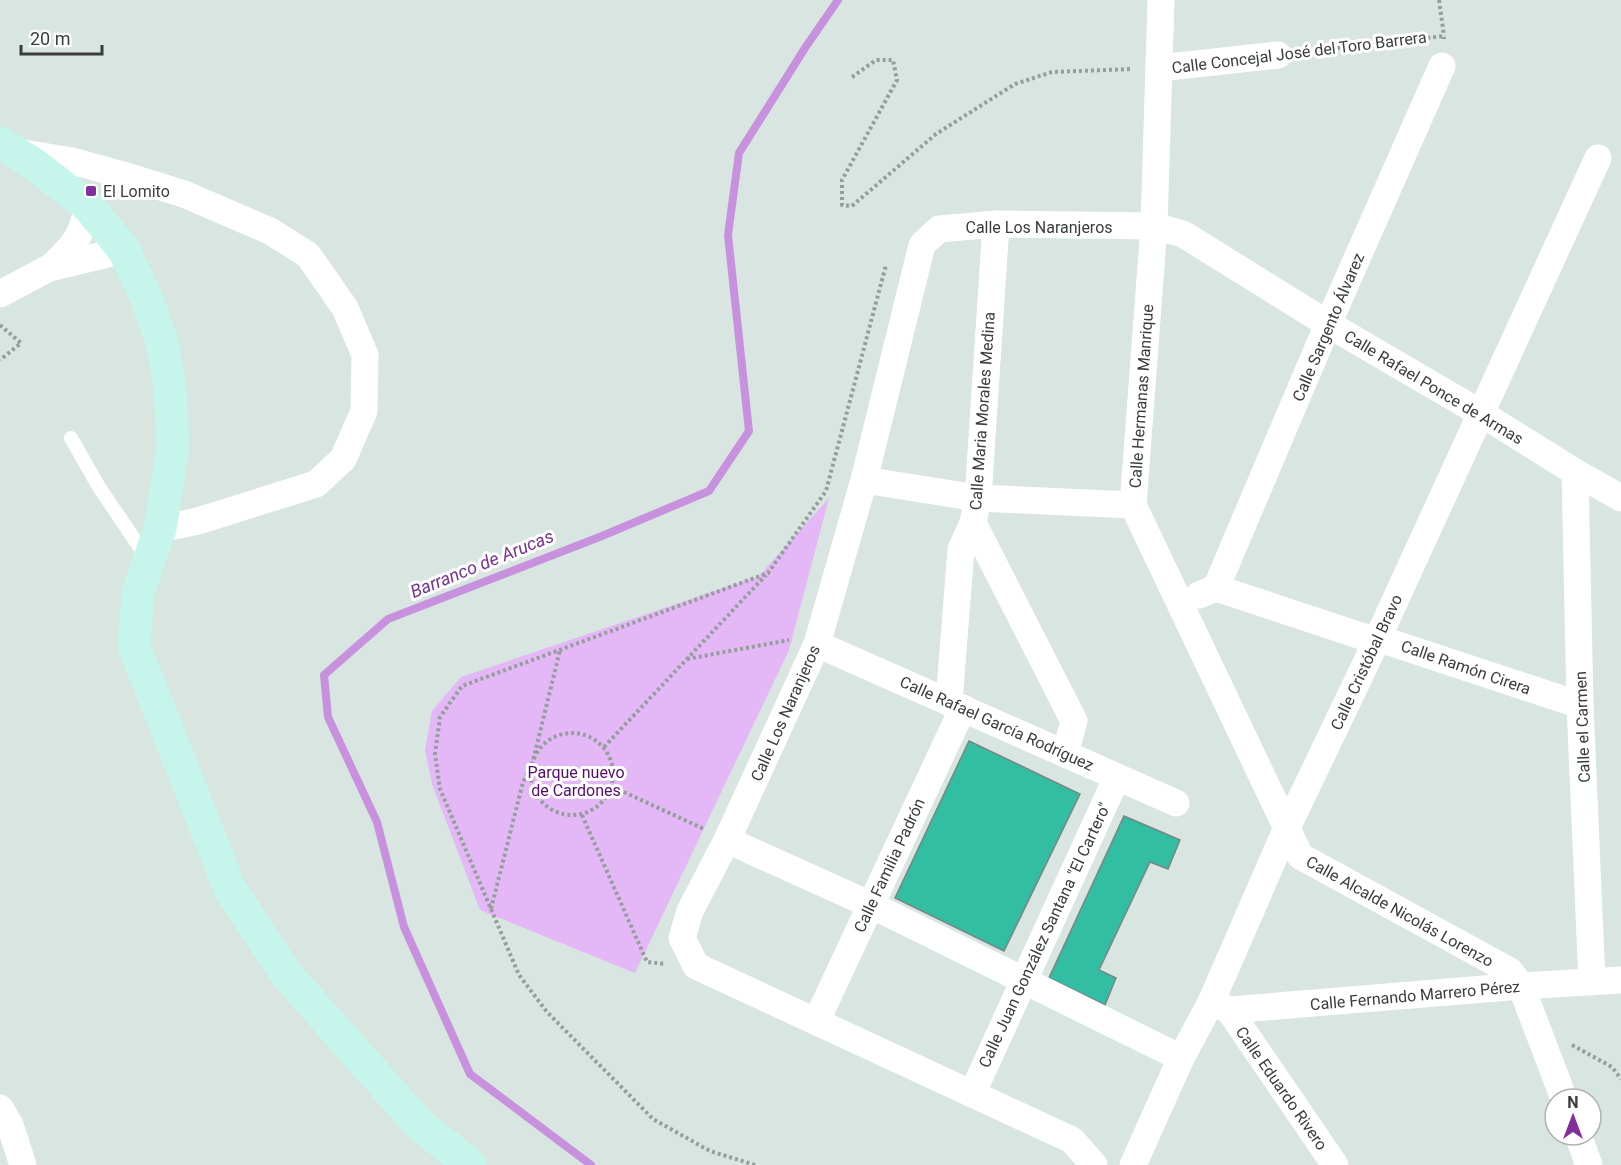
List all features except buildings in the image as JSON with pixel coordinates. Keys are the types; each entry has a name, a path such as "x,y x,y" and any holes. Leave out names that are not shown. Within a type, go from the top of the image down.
{"street":[{"name":"Calle Hermanas Manrique","path":"1161,0 1154,226 1133,505 1181,602 1286,830"},
{"name":"Calle Concejal José del Toro Barrera","path":"1159,68 1278,55"},
{"name":"Calle Sargento Álvarez","path":"1216,588 1328,324 1442,66"},
{"path":"9,148 88,206 124,250 146,297 162,341 170,388 173,447 160,529 138,592 134,646 230,889 286,974 418,1124 470,1165"},
{"path":"9,148 72,161 184,194 270,231 308,255 345,308 365,355 364,411 343,459 316,484 198,521 160,529"},
{"name":"Calle Cristóbal Bravo","path":"1133,1165 1181,1058 1220,1006 1286,830 1482,414 1598,158"},
{"path":"0,294 49,268 71,249 79,237 88,206"},
{"name":"Calle Los Naranjeros","path":"696,966 682,938 690,911 728,840 818,644 864,480 922,245 939,229 996,224 1154,226"},
{"name":"Calle Maria Morales Medina","path":"956,705 961,549 975,510 996,224"},
{"name":"Calle Rafael Ponce de Armas","path":"1154,226 1182,234 1328,324 1621,498"},
{"path":"49,268 124,250"},
{"name":"Calle el Carmen","path":"1575,472 1580,705 1592,982"},
{"path":"864,480 975,510 1133,505"},
{"path":"975,510 1074,721 1065,754"},
{"path":"1181,602 1216,588"},
{"name":"Calle Ramón Cirera","path":"1216,588 1580,705"},
{"name":"Calle Rafael García Rodríguez","path":"818,644 1176,803"},
{"name":"Calle Familia Padrón","path":"816,1022 871,904 956,705"},
{"name":"Calle Juan González Santana \"El Cartero\"","path":"972,1094 1117,777"},
{"name":"Calle Alcalde Nicolás Lorenzo","path":"1286,830 1300,856 1510,971 1521,986"},
{"path":"728,840 871,904 1181,1058"},
{"path":"696,966 1072,1140 1094,1165"},
{"name":"Calle Fernando Marrero Pérez","path":"1220,1006 1621,980"},
{"path":"1521,986 1559,1087"},
{"name":"Calle Eduardo Rivero","path":"1220,1006 1335,1165"},
{"path":"0,1108 10,1125 23,1165"},
{"path":"1582,1147 1589,1165"}],"lane":[{"path":"71,438 99,487 148,560"}],"path":[{"path":"1439,0 1444,36"},
{"name":"Calle Concejal José del Toro Barrera","path":"1278,55 1444,36 1442,66"},
{"path":"852,77 876,60 893,60 897,80 842,180 842,205 852,206 936,134 1015,84 1052,72 1159,68"},
{"path":"604,747 768,573 826,491 888,259"},
{"path":"0,325 21,343 0,360"},
{"path":"755,1165 710,1151 653,1119 547,1011 519,975 440,789 435,754 440,717 462,686 768,573"},
{"path":"687,659 787,639 818,644"},
{"path":"491,910 523,782 532,765 537,753 545,743 569,732 582,733 594,738 604,747 611,759 614,773 613,787 601,805 582,815 568,816 554,812 543,804 535,792 531,778 532,765 560,650"},
{"path":"613,787 728,840"},
{"path":"582,815 647,962 696,966"},
{"path":"1535,1025 1612,1067 1621,1079"}],"green space":[{"name":"Parque nuevo de Cardones","path":"829,498 789,650 635,973 480,910 432,784 425,750 432,711 461,677 759,576"}],"waterway":[{"name":"Barranco de Arucas","path":"591,1165 470,1074 404,927 377,822 328,717 324,675 388,619 602,536 709,491 749,431 728,235 739,153 838,0"}],"place":[{"name":"El Lomito","path":"91,191"}]}
